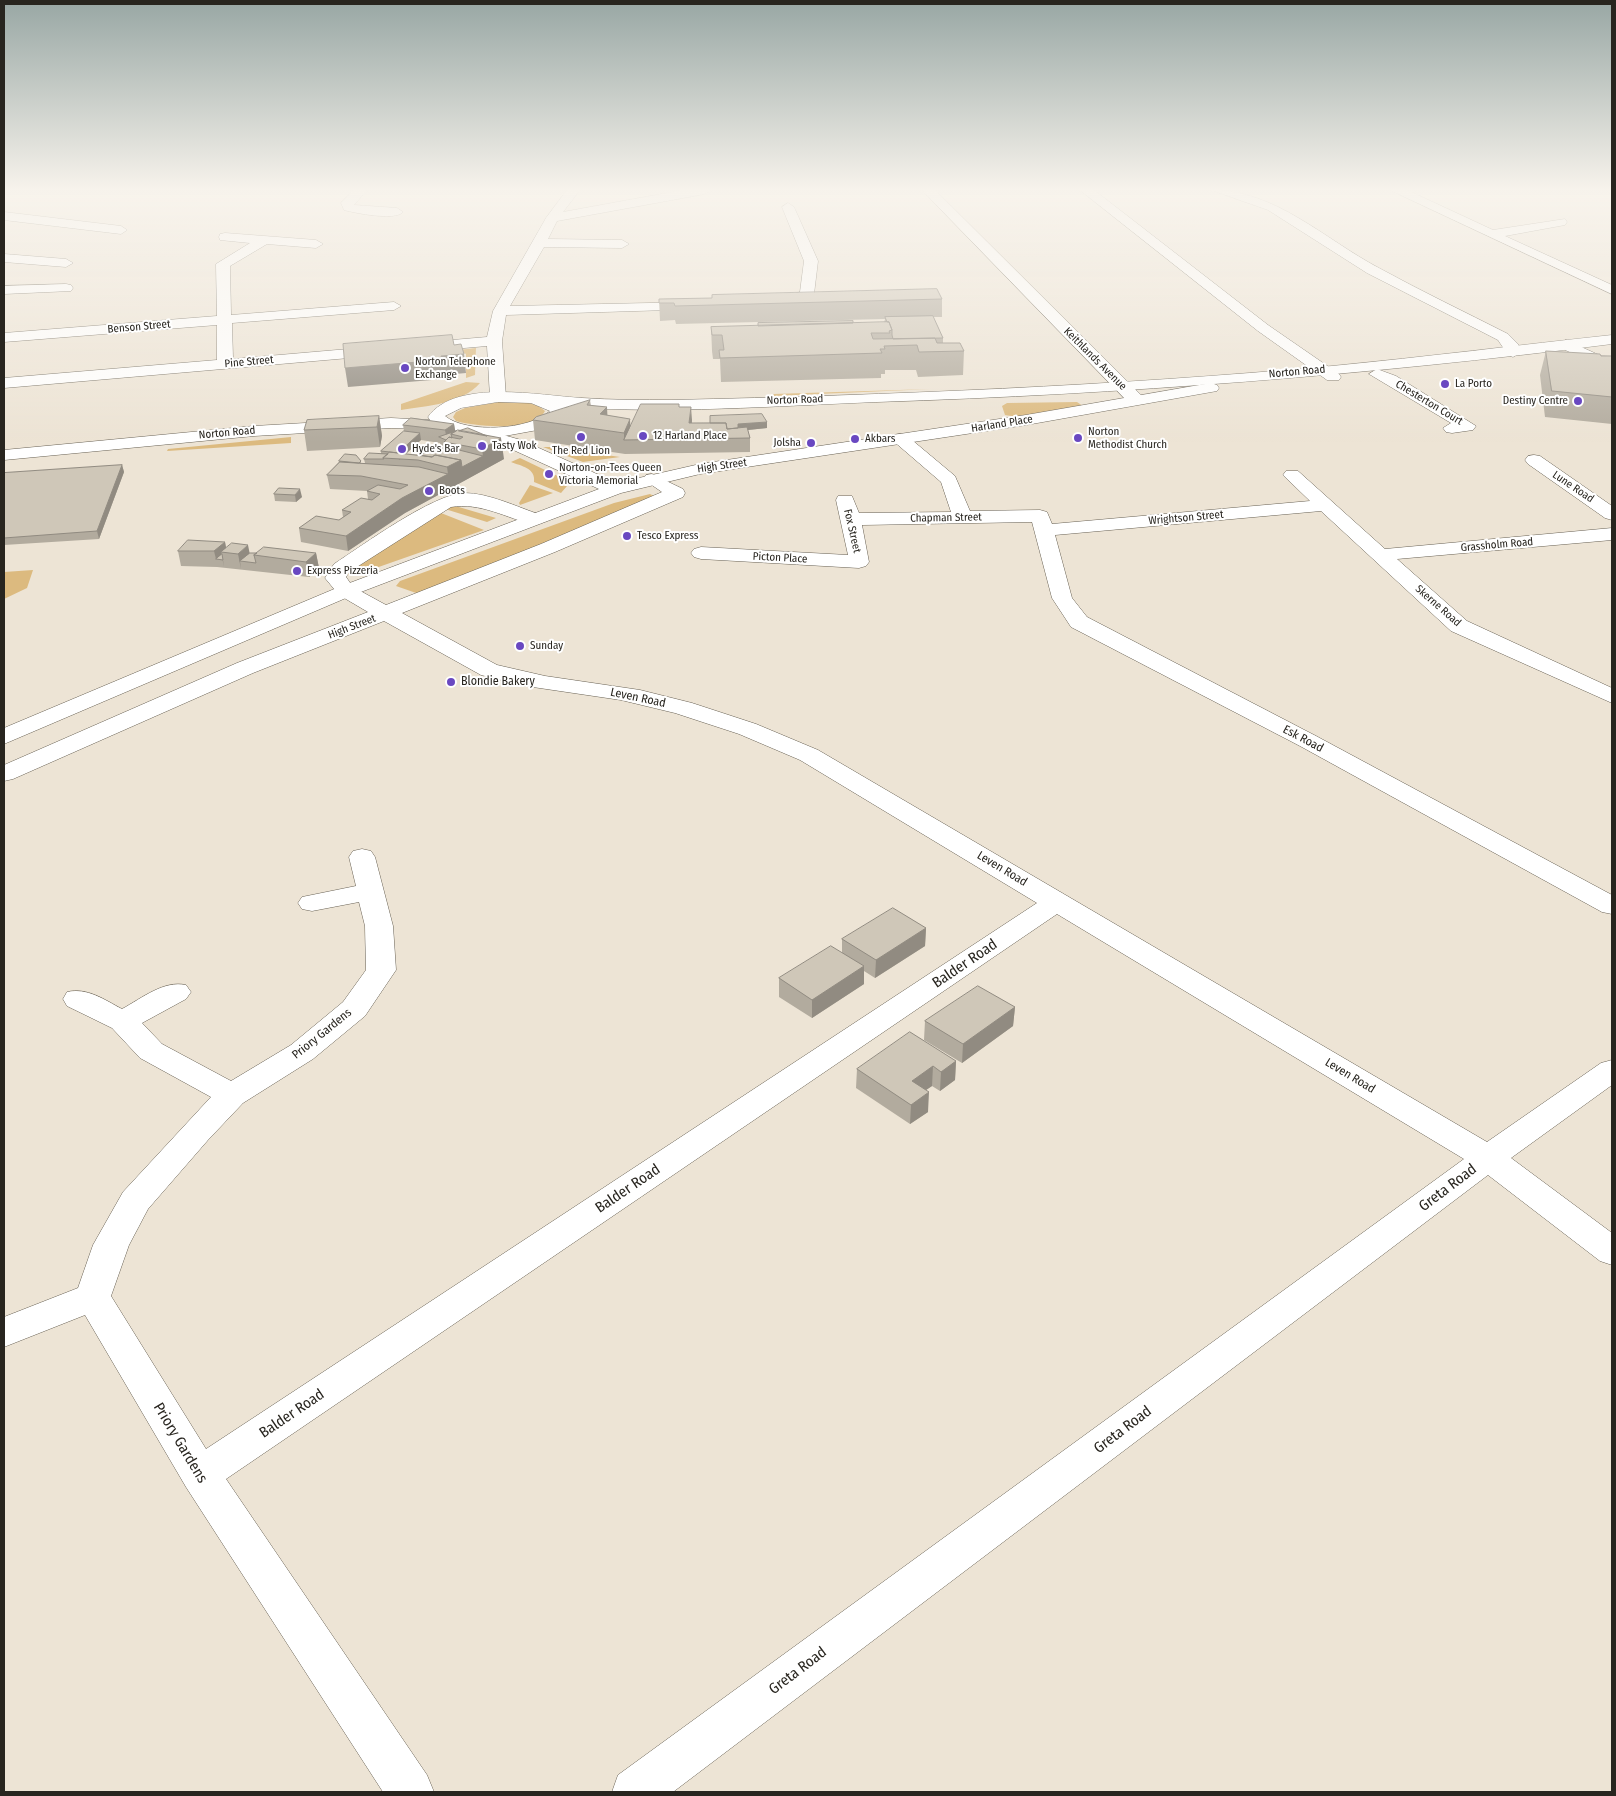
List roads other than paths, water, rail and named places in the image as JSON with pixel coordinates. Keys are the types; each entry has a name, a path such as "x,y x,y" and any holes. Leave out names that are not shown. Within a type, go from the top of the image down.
{"street":[{"path":"223,274 225,364"},
{"path":"498,397 494,341 500,311 522,274"},
{"path":"764,305 787,302 807,294 809,274"},
{"name":"Keithlands Avenue","path":"1011,274 1129,393"},
{"path":"1194,274 1264,328 1328,374"},
{"path":"1379,274 1502,337 1510,344 1513,352"},
{"path":"1577,274 1612,290"},
{"path":"4,290 67,290"},
{"name":"Benson Street","path":"4,337 56,327 224,320 394,306"},
{"path":"500,311 706,306"},
{"name":"Norton Road","path":"1211,388 1612,339"},
{"name":"Pine Street","path":"4,383 494,341"},
{"path":"1566,345 1612,366"},
{"name":"Norton Road","path":"4,448 315,418 404,414 498,397 610,406 981,394 1048,398 1129,393 1328,374 1377,374 1612,350"},
{"name":"Chesterton Court","path":"1377,374 1390,379 1467,426 1452,428"},
{"name":"Harland Place","path":"792,456 1026,420 1129,393 1211,388"},
{"path":"546,401 560,410 556,417"},
{"name":"Norton Road","path":"519,436 556,417 610,406"},
{"path":"448,407 438,412 436,417 450,428"},
{"name":"Norton Road","path":"4,455 290,428 426,424 475,432 519,436 615,489"},
{"path":"900,440 949,480 963,517"},
{"name":"High Street","path":"4,737 346,591 615,489 700,469 792,456"},
{"name":"Lune Road","path":"1534,460 1612,514"},
{"name":"Skerne Road","path":"1292,475 1459,626 1612,696"},
{"name":"High Street","path":"4,774 244,668 386,613 676,493 652,479"},
{"path":"346,591 336,578 341,568 446,502 464,499 478,501 534,519"},
{"name":"Fox Street","path":"845,500 851,519 859,562"},
{"name":"Wrightson Street","path":"1043,523 1326,505"},
{"name":"Chapman Street","path":"851,519 963,517 1043,523"},
{"name":"Esk Road","path":"1043,523 1062,598 1079,622 1308,741 1612,906"},
{"name":"Grassholm Road","path":"1381,555 1612,534"},
{"name":"Picton Place","path":"701,553 859,562"},
{"name":"Leven Road","path":"346,591 489,670 642,697 742,725 809,755 1488,1158 1612,1252"},
{"name":"Priory Gardens","path":"362,857 379,926 380,970 354,1009 302,1052 232,1095 196,1132 135,1201 111,1245 93,1297 200,1475 410,1792"},
{"path":"312,903 371,891"},
{"name":"Balder Road","path":"200,1475 1057,902"},
{"path":"123,1021 176,992"},
{"path":"78,999 123,1021 151,1051 232,1095"},
{"name":"Greta Road","path":"635,1792 1488,1158 1612,1070"},
{"path":"4,1332 93,1297"}],"place":[{"name":"Norton Telephone Exchange","path":"405,368"},
{"name":"La Porto","path":"1445,384"},
{"name":"Destiny Centre","path":"1578,401"},
{"name":"12 Harland Place","path":"643,436"},
{"name":"The Red Lion","path":"581,437"},
{"name":"Norton Methodist Church","path":"1078,438"},
{"name":"Akbars","path":"855,439"},
{"name":"Jolsha","path":"811,443"},
{"name":"Tasty Wok","path":"482,446"},
{"name":"Hyde's Bar","path":"402,449"},
{"name":"Norton-on-Tees Queen Victoria Memorial","path":"549,474"},
{"name":"Boots","path":"429,491"},
{"name":"Tesco Express","path":"627,536"},
{"name":"Express Pizzeria","path":"297,571"},
{"name":"Sunday","path":"520,646"},
{"name":"Blondie Bakery","path":"451,682"}]}
